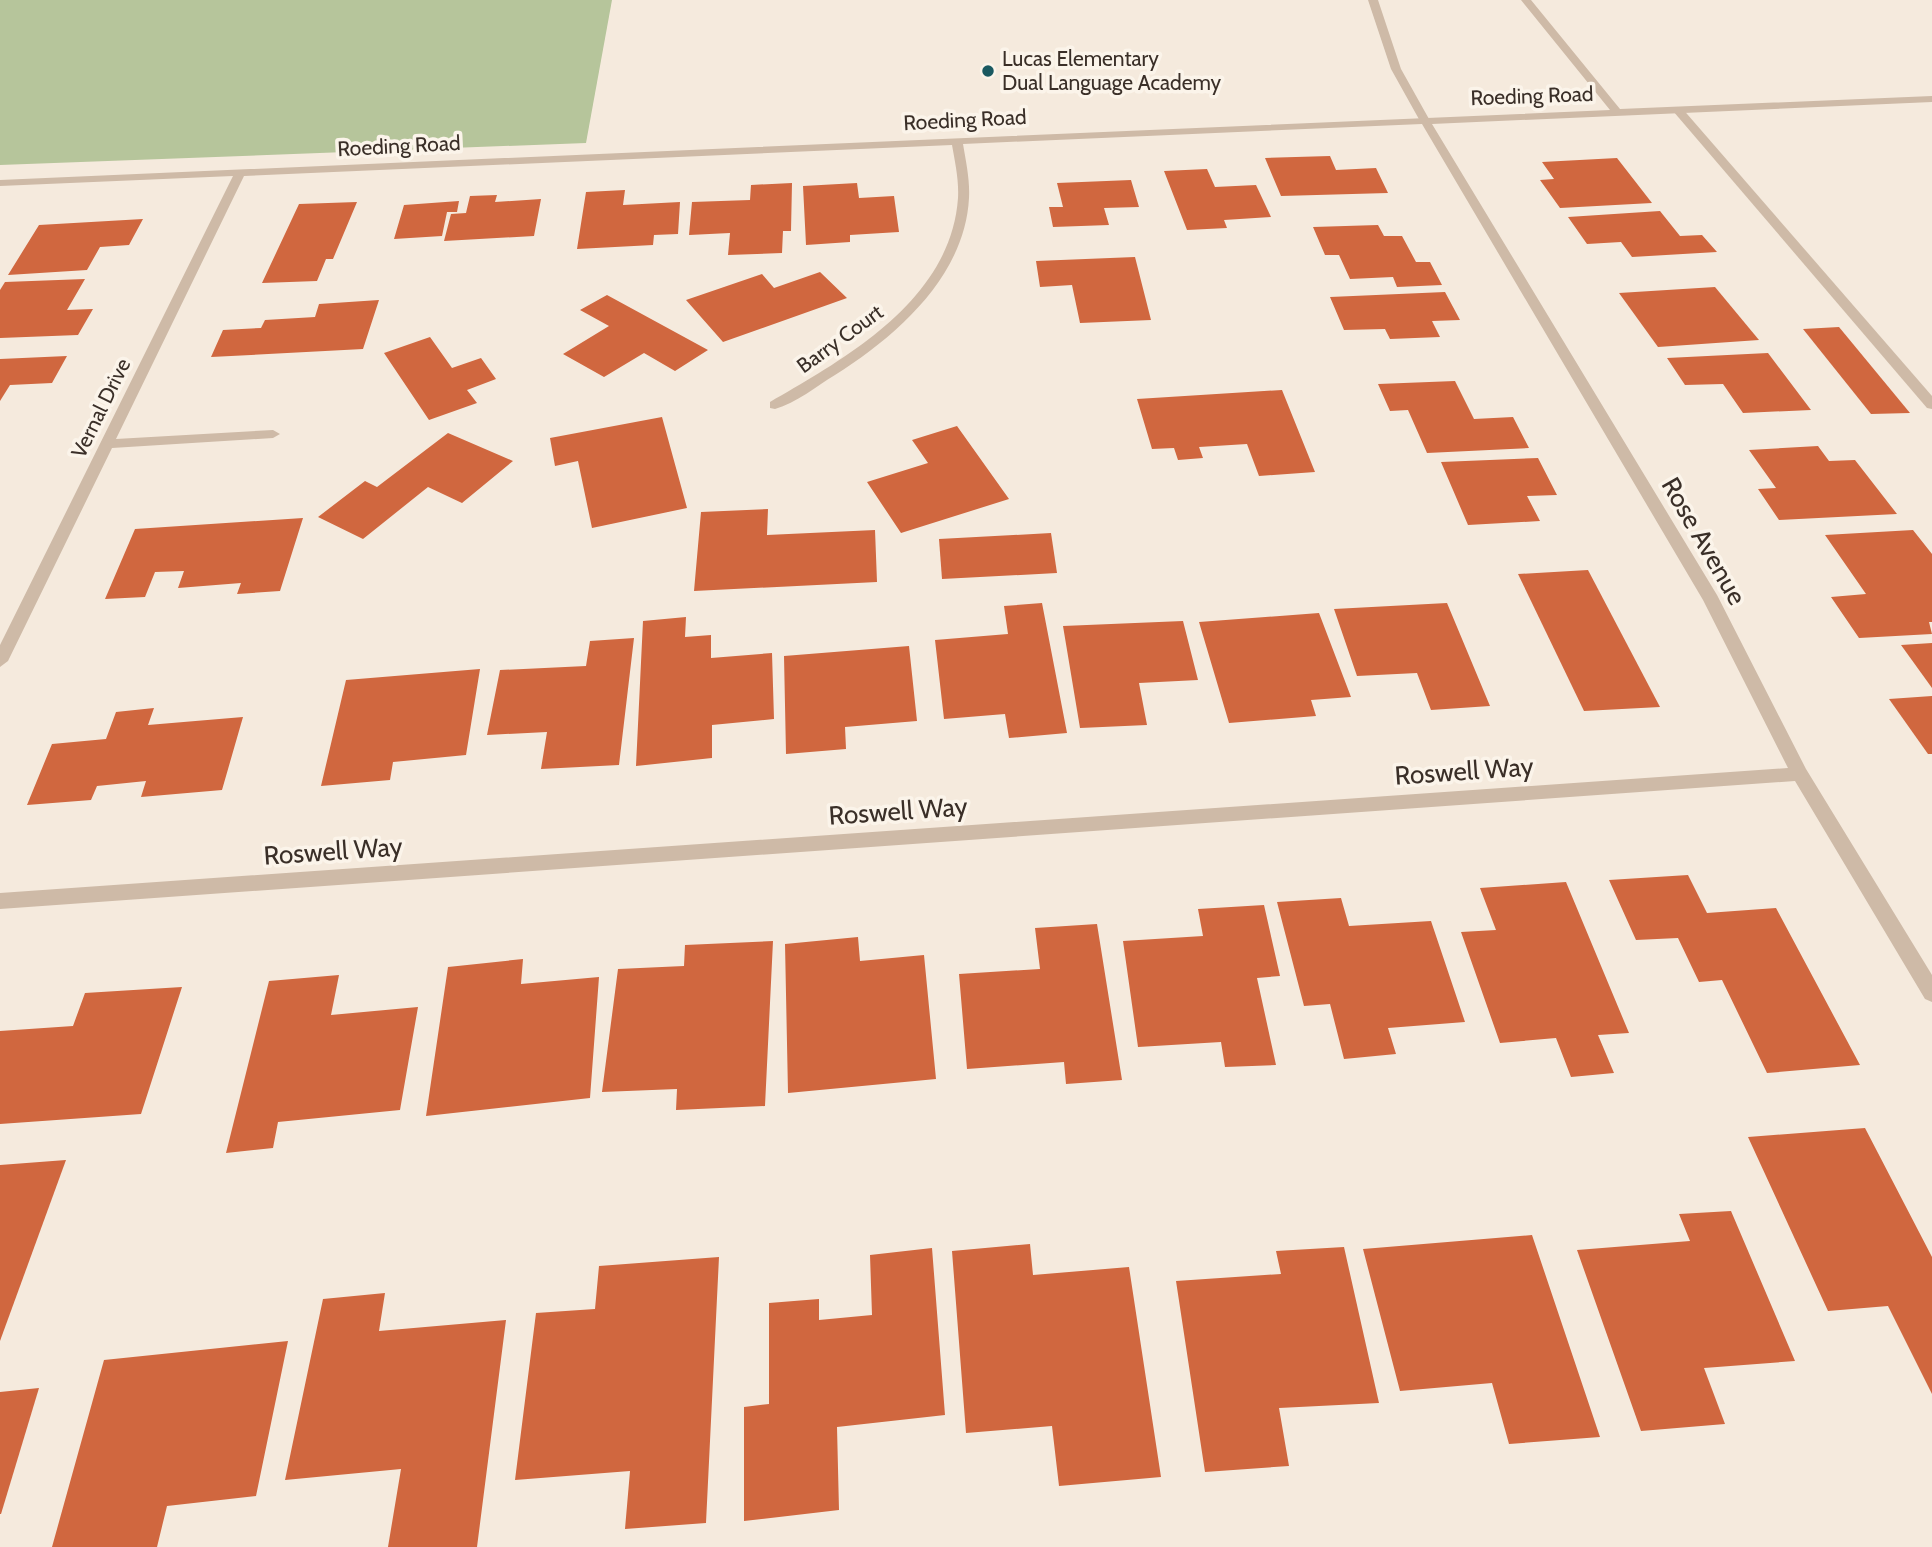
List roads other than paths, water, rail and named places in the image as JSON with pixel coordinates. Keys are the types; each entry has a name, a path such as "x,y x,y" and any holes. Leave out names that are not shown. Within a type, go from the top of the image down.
{"street":[{"name":"Rose Avenue","path":"1373,0 1396,69 1424,119 1711,599 1800,774 1932,993"},
{"path":"1527,0 1618,112"},
{"name":"Roeding Road","path":"0,183 957,139 1932,99"},
{"path":"1677,109 1932,405"},
{"name":"Barry Court","path":"775,405 838,370 883,336 929,287 956,240 963,202 957,139"},
{"name":"Vernal Drive","path":"0,662 240,173"},
{"path":"107,444 273,434"},
{"name":"Roswell Way","path":"0,901 1800,774"}],"place":[{"name":"Lucas Elementary Dual Language Academy","path":"988,71"}]}
